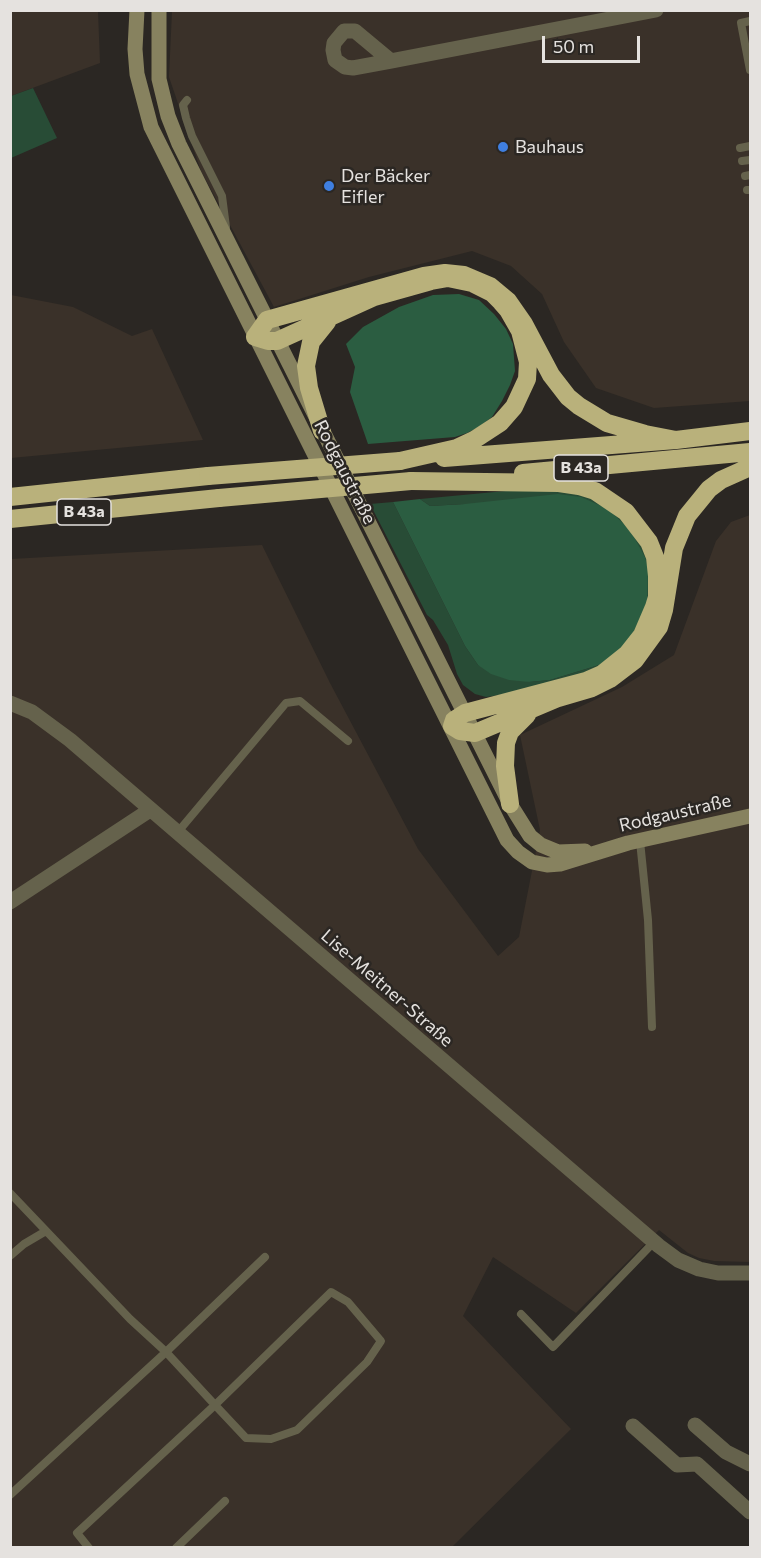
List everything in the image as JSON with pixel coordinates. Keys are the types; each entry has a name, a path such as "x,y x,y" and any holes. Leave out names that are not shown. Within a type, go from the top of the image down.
{"highway":[{"path":"400,461 457,448 491,430 507,416 519,399 527,379 527,352 520,331 508,310 492,294 472,283 448,278 374,297 277,341 255,337 267,320 424,276 445,273 465,275 490,286 508,301 520,318 551,375 568,397 579,406 607,423 676,440"},
{"path":"322,431 309,388 306,366 311,342 333,316"},
{"name":"B 43a","path":"10,498 208,476 676,440 750,431"},
{"name":"B 43a","path":"10,519 158,506 219,498 750,452"},
{"path":"411,481 559,483 596,491 612,501 638,525 649,542 657,566 657,597 649,623 634,647 616,664 586,681 465,712 454,720 452,726 460,731 475,733 541,705 592,688 624,670 643,652 658,627 664,610 674,549 687,516 709,489 721,480 750,467"},
{"path":"510,804 505,766 506,743 515,726 541,705"}],"main road":[{"name":"Rodgaustraße","path":"137,10 135,49 137,74 151,127 452,726 498,825 518,852 540,864 560,864 608,848"},
{"name":"Rodgaustraße","path":"159,10 159,79 168,116 179,144 510,804 530,836 548,849 575,852 608,848 750,816"}],"street":[{"path":"391,61 656,10"},
{"name":"Lise-Meitner-Straße","path":"10,703 32,712 49,723 654,1242 678,1260 699,1269 718,1273 750,1273"},
{"path":"10,902 150,810"},
{"path":"695,1425 726,1452 750,1464"},
{"path":"633,1426 677,1465 697,1464 750,1512"}],"lane":[{"path":"750,21 741,22 750,70"},
{"path":"187,100 183,105 192,135 222,196 227,241"},
{"path":"740,148 750,146"},
{"path":"177,833 286,703 300,701 348,741"},
{"path":"640,841 648,920 652,1027"},
{"path":"10,1193 130,1319 166,1352 215,1405 246,1438 271,1439 297,1430 367,1362 381,1341 348,1302 331,1292 215,1405 77,1533 88,1548"},
{"path":"10,1256 24,1244 46,1231"},
{"path":"521,1314 553,1347 654,1242"},
{"path":"10,1495 166,1352 265,1257"},
{"path":"177,1548 225,1501"}],"shaded area":[{"path":"11,11 98,11 100,63 11,96"},
{"path":"172,11 750,11 750,401 654,408 596,388 564,342 542,294 511,266 472,251 369,277 274,307 201,171 169,77"},
{"path":"11,295 73,307 132,336 152,329 203,440 11,458"},
{"path":"750,515 750,1262 714,1261 699,1258 688,1253 659,1230 576,1313 493,1257 463,1316 571,1429 452,1547 11,1548 11,559 262,545 330,683 418,849 498,956 519,937 540,830 520,735 622,687 674,655 716,541 731,522"}],"green space":[{"path":"33,88 57,138 11,158 11,96"},
{"path":"459,294 479,300 506,329 513,344 515,371 502,401 492,417 479,427 455,437 368,444 350,392 355,367 346,344 363,327 399,307 433,295"},
{"path":"559,486 612,504 645,544 654,593 600,671 507,694 486,697 475,694 463,685 448,645 433,620 427,615 370,504 393,502 465,646 478,665 529,682 550,680 599,665 645,557 637,545 465,504 430,506 420,499"},
{"path":"558,494 581,497 608,509 630,530 645,557 648,569 647,601 631,637 617,653 599,665 550,680 529,682 509,680 491,674 478,665 465,646 393,502 420,499 430,506"}],"place":[{"name":"Bauhaus","path":"503,147"},
{"name":"Der Bäcker Eifler","path":"329,186"}]}
